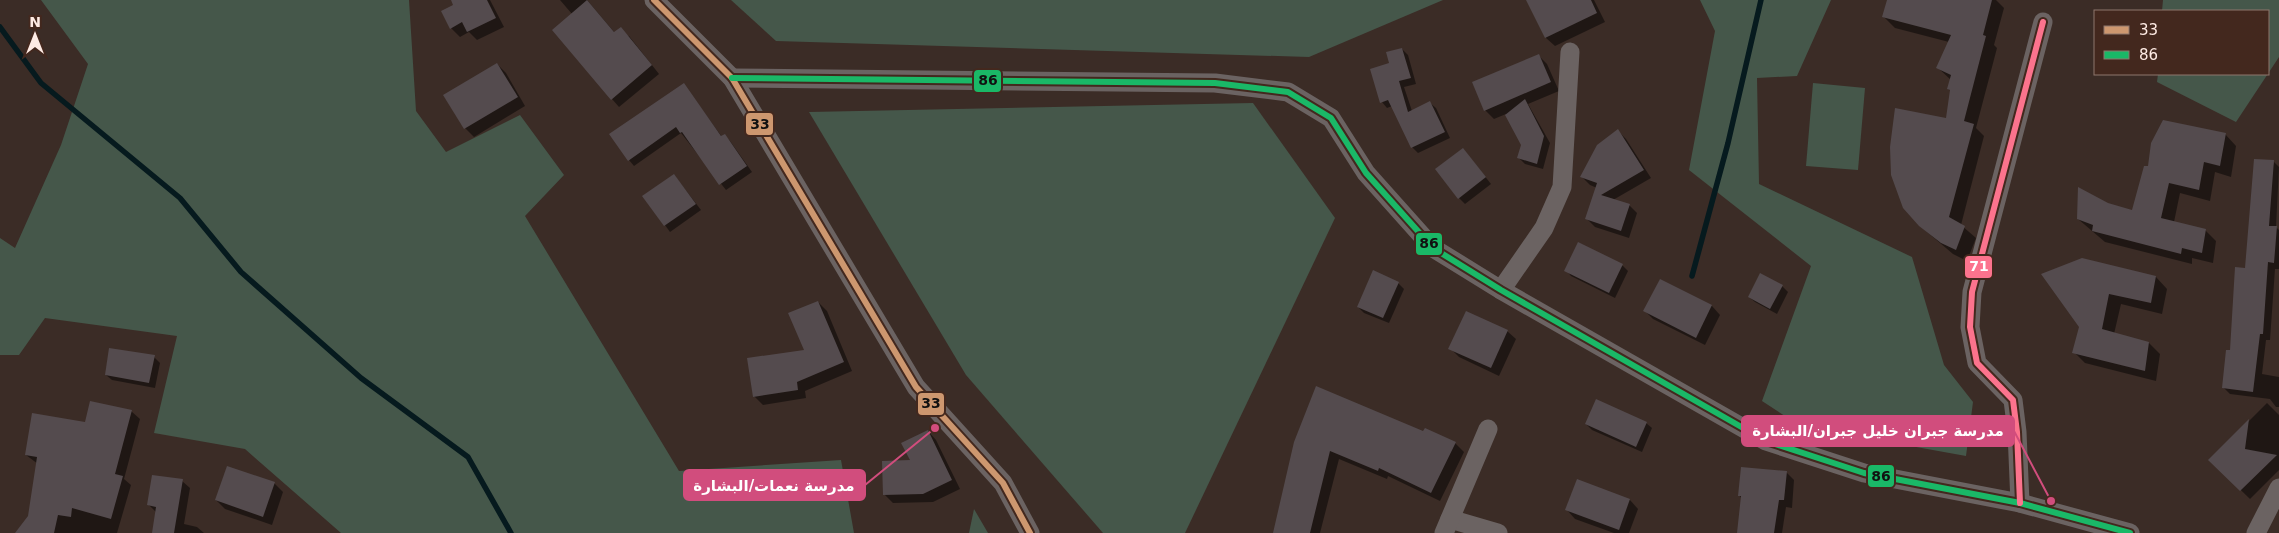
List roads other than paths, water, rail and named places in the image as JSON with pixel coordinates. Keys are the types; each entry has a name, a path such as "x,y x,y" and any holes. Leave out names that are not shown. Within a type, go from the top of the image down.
{"street":[{"path":"654,0 732,78 916,387 1002,483 1030,533"},
{"path":"2020,503 2017,432 2013,400 1977,363 1970,327 1972,292 2043,22"},
{"path":"1501,290 1544,228 1562,187 1570,52"},
{"path":"732,78 1215,84 1288,92 1331,118 1366,173 1432,248 1501,290 1766,441 1864,473 2020,503 2130,533"},
{"path":"1488,429 1447,526 1498,533"},
{"path":"2256,533 2279,488"}],"waterway":[{"path":"1692,276 1728,143 1761,0"},
{"path":"0,27 41,83 180,198 241,272 361,378 468,457 511,533"}],"place":[{"name":"مدرسة نعمات/البشارة","path":"935,428"},
{"name":"مدرسة جبران خليل جبران/البشارة","path":"2051,501"}]}
